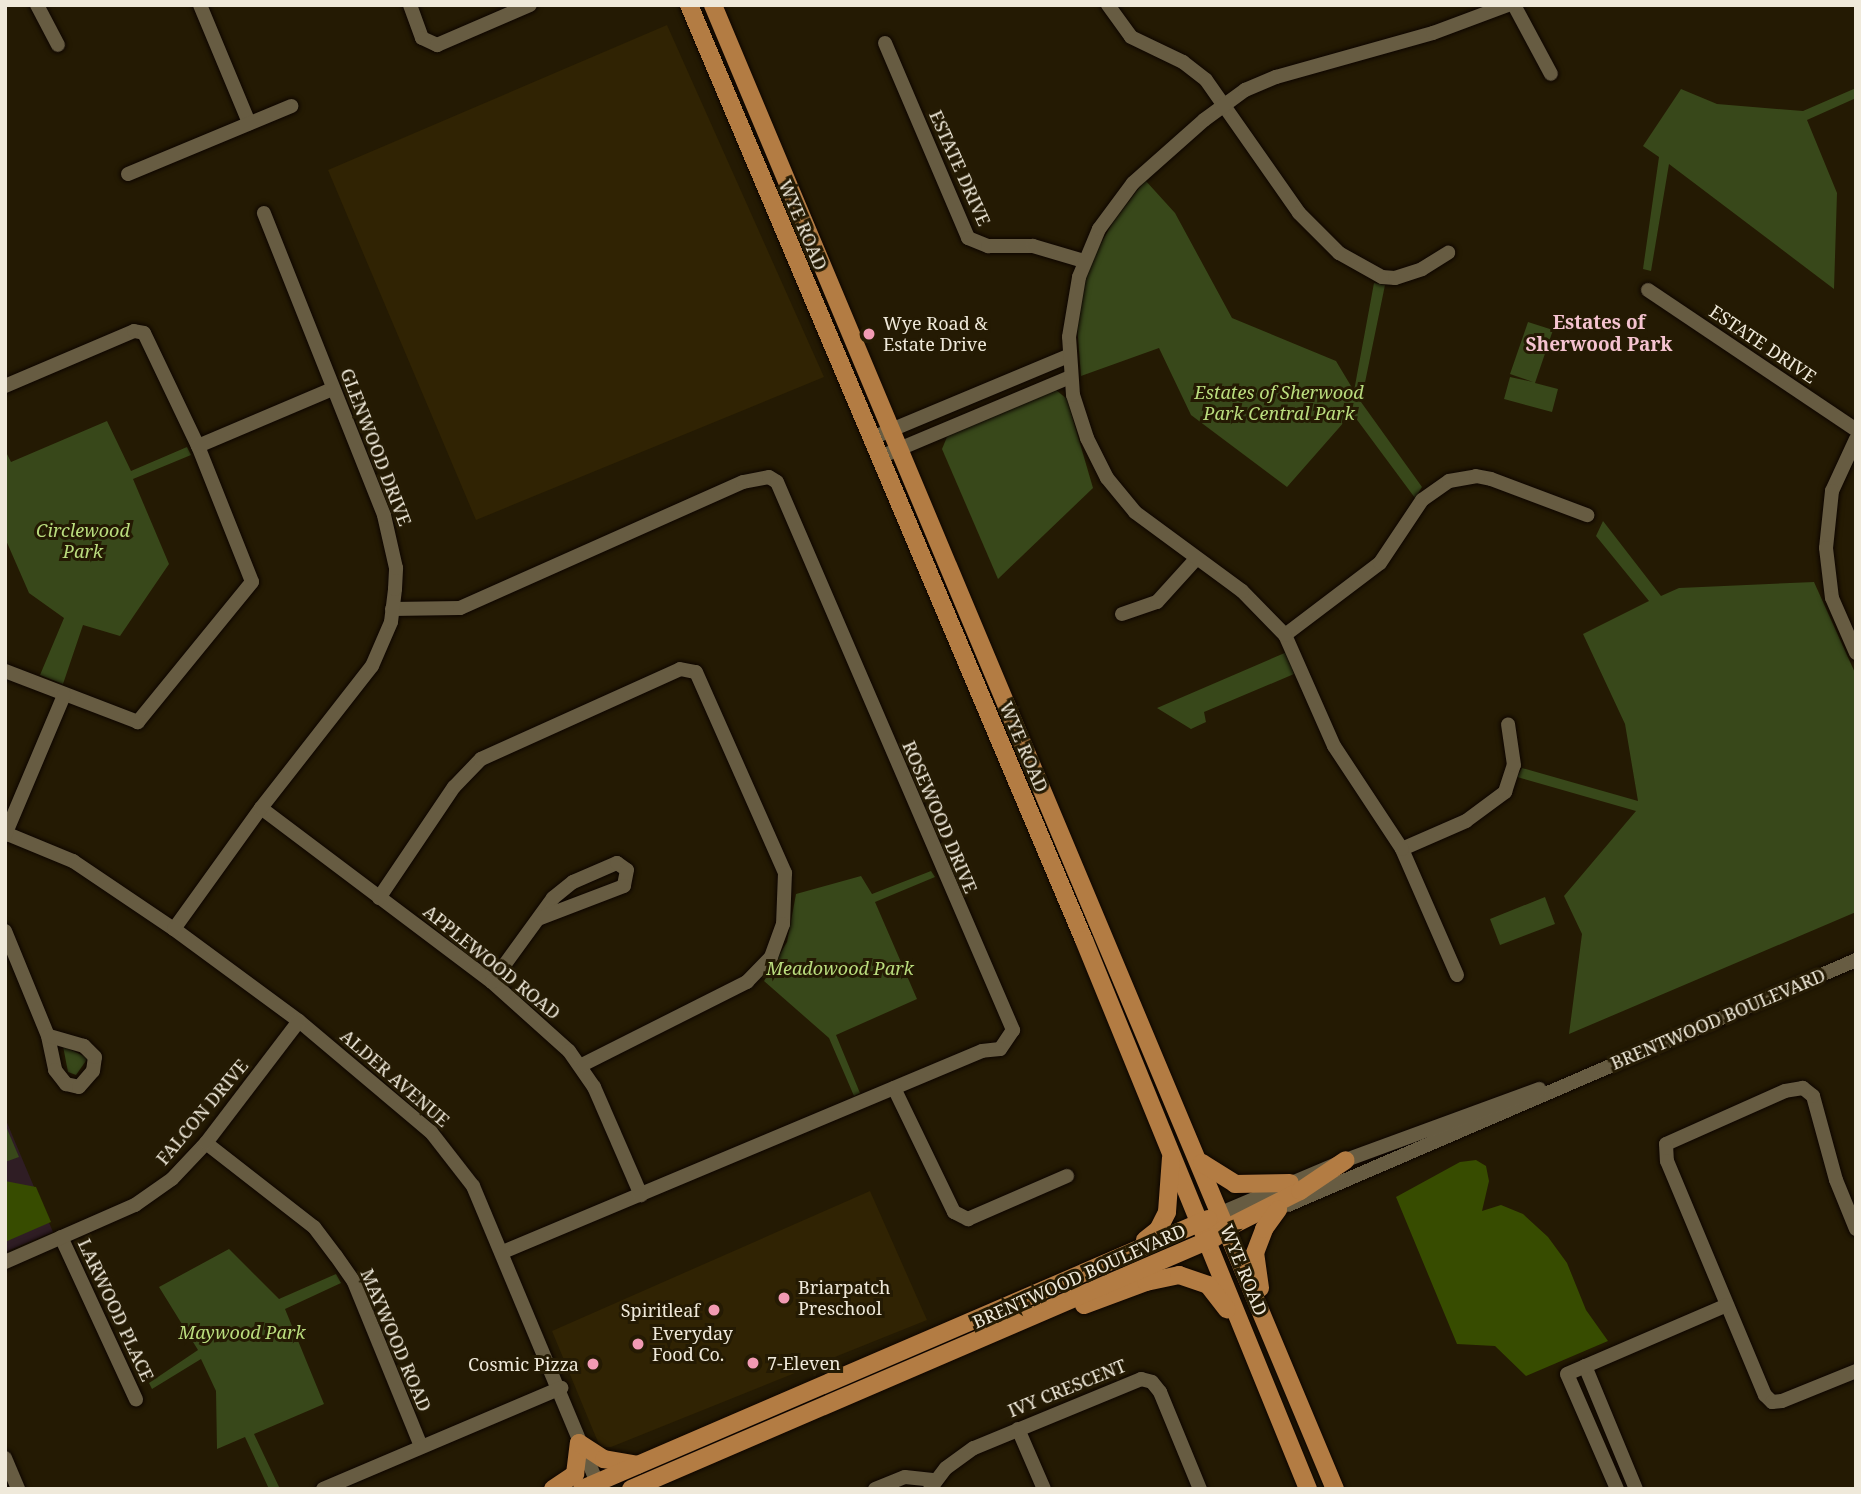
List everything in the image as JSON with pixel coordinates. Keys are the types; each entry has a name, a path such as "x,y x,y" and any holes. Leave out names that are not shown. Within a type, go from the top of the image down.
{"main road":[{"name":"WYE ROAD","path":"689,5 1171,1154 1308,1489"},
{"name":"WYE ROAD","path":"712,5 1335,1489"},
{"path":"1192,1145 1202,1164 1225,1180 1245,1185 1290,1183"},
{"path":"1126,1253 1164,1221 1171,1154"},
{"path":"1225,1223 1300,1191 1346,1160"},
{"path":"1262,1313 1255,1252 1264,1229 1278,1210"},
{"name":"BRENTWOOD BOULEVARD","path":"593,1487 637,1465 927,1343 1126,1253 1199,1223 1225,1223"},
{"name":"BRENTWOOD BOULEVARD","path":"636,1487 1206,1242 1225,1223"},
{"path":"975,1343 1146,1282 1179,1275 1208,1285 1239,1323"},
{"path":"553,1489 575,1474 579,1443 604,1459 637,1465"}],"street":[{"path":"37,5 58,45"},
{"path":"200,5 250,123"},
{"path":"410,5 422,38 436,45 530,5"},
{"path":"1108,5 1131,37 1194,69 1226,105 1299,213 1339,253 1382,278 1395,278 1422,269 1448,253"},
{"path":"1457,975 1402,849 1334,746 1285,635 1242,591 1135,512 1107,478 1087,438 1070,377 1070,316 1084,261 1099,229 1133,183 1178,141 1226,105 1276,77 1433,33 1508,5"},
{"path":"1514,5 1551,74"},
{"name":"ESTATE DRIVE","path":"885,43 968,238 988,246 1033,246 1084,261"},
{"path":"128,174 291,106"},
{"name":"GLENWOOD DRIVE","path":"174,929 261,808 372,666 392,609 396,568 391,537 264,213"},
{"name":"ESTATE DRIVE","path":"1648,290 1856,430"},
{"path":"5,386 134,331 144,333 198,446 248,562 252,582 245,596 138,722 5,671"},
{"path":"872,438 1068,356"},
{"path":"880,457 1070,377"},
{"path":"198,446 332,389"},
{"path":"1856,439 1832,491 1826,548 1832,598 1856,653"},
{"name":"ROSEWOOD DRIVE","path":"392,609 460,608 743,482 759,476 777,482 1013,1030 1000,1049 982,1051 503,1252"},
{"path":"1285,635 1380,563 1422,500 1449,481 1476,476 1491,479 1587,515"},
{"path":"1122,614 1157,602 1196,559"},
{"path":"379,898 454,787 481,759 498,748 680,669 696,672 785,873 783,924 771,957 747,982 582,1065"},
{"path":"6,834 64,695"},
{"path":"1402,849 1466,821 1505,792 1514,765 1508,724"},
{"name":"APPLEWOOD ROAD","path":"261,808 492,982 582,1065 641,1195"},
{"name":"ALDER AVENUE","path":"6,834 74,861 174,929 299,1021 431,1132 473,1186 561,1388 593,1487"},
{"path":"492,982 540,918 572,881 617,863 627,870 624,886 540,918"},
{"path":"5,931 48,1036"},
{"name":"BRENTWOOD BOULEVARD","path":"1225,1223 1278,1210 1856,960"},
{"name":"FALCON DRIVE","path":"5,1262 135,1205 172,1179 206,1143 299,1021"},
{"name":"BRENTWOOD BOULEVARD","path":"1225,1223 1290,1183 1346,1160 1503,1100 1581,1077"},
{"path":"894,1088 954,1212 968,1219 1067,1177"},
{"path":"1856,1229 1813,1096 1803,1088 1784,1091 1671,1140 1664,1151 1727,1305 1772,1402 1856,1371"},
{"name":"MAYWOOD ROAD","path":"206,1143 314,1227 336,1256 354,1282 421,1446"},
{"name":"LARWOOD PLACE","path":"61,1237 136,1399"},
{"path":"1617,1489 1567,1374 1727,1305"},
{"path":"1584,1366 1636,1489"},
{"name":"IVY CRESCENT","path":"875,1489 905,1477 933,1485 964,1454 1125,1384 1147,1380 1160,1392 1200,1489"},
{"path":"323,1489 561,1388"},
{"path":"1018,1429 1044,1489"},
{"path":"5,1458 18,1489"}],"shaded area":[{"path":"667,25 824,377 476,520 328,170"},
{"path":"5,1118 53,1232 5,1252"},
{"path":"870,1191 927,1320 611,1447 600,1447 552,1331"}],"green space":[{"path":"1856,88 1856,98 1807,120 1837,193 1834,289 1669,164 1651,271 1643,269 1659,157 1643,146 1681,89 1717,104 1803,111"},
{"name":"Estates of Sherwood Park Central Park","path":"1145,180 1175,213 1232,318 1336,361 1354,391 1374,283 1385,285 1361,402 1422,487 1415,498 1352,413 1287,487 1191,415 1159,348 1081,376 1077,325 1087,268 1113,222"},
{"path":"1528,322 1553,330 1535,383 1558,389 1552,412 1504,399 1510,377 1533,382 1510,374"},
{"path":"1056,390 1067,399 1093,488 998,579 942,449 947,437 961,427"},
{"name":"Circlewood Park","path":"107,421 131,471 187,447 191,455 133,479 169,564 120,636 83,625 63,684 40,675 64,618 29,593 5,538 5,450 11,462"},
{"path":"1603,521 1661,596 1679,588 1814,582 1856,675 1856,912 1569,1034 1582,934 1564,896 1636,811 1517,777 1522,768 1638,801 1625,724 1583,634 1649,601 1596,536"},
{"path":"1287,652 1294,674 1204,712 1206,722 1191,729 1157,708"},
{"name":"Meadowood Park","path":"931,871 935,877 875,902 917,999 836,1035 860,1093 854,1096 829,1038 764,981 787,942 796,894 861,876 872,894"},
{"path":"1545,897 1555,924 1500,945 1490,919"},
{"path":"63,1046 88,1058 76,1075 68,1072"},
{"path":"5,1124 19,1157 5,1162"},
{"path":"1476,1160 1486,1166 1489,1181 1482,1211 1501,1205 1523,1214 1548,1237 1567,1263 1586,1310 1608,1341 1526,1376 1495,1346 1457,1344 1396,1197 1460,1162"},
{"path":"5,1181 36,1187 51,1222 5,1242"},
{"name":"Maywood Park","path":"229,1249 279,1299 336,1274 341,1283 285,1309 324,1404 254,1434 280,1489 269,1489 245,1437 217,1449 216,1391 201,1359 152,1389 149,1383 198,1350 159,1287"}],"place":[{"name":"Wye Road & Estate Drive","path":"869,334"},
{"name":"Briarpatch Preschool","path":"784,1298"},
{"name":"Spiritleaf","path":"714,1310"},
{"name":"Everyday Food Co.","path":"638,1344"},
{"name":"7-Eleven","path":"753,1363"},
{"name":"Cosmic Pizza","path":"593,1364"}],"district":[{"name":"Estates of Sherwood Park","path":"1599,334"}]}
